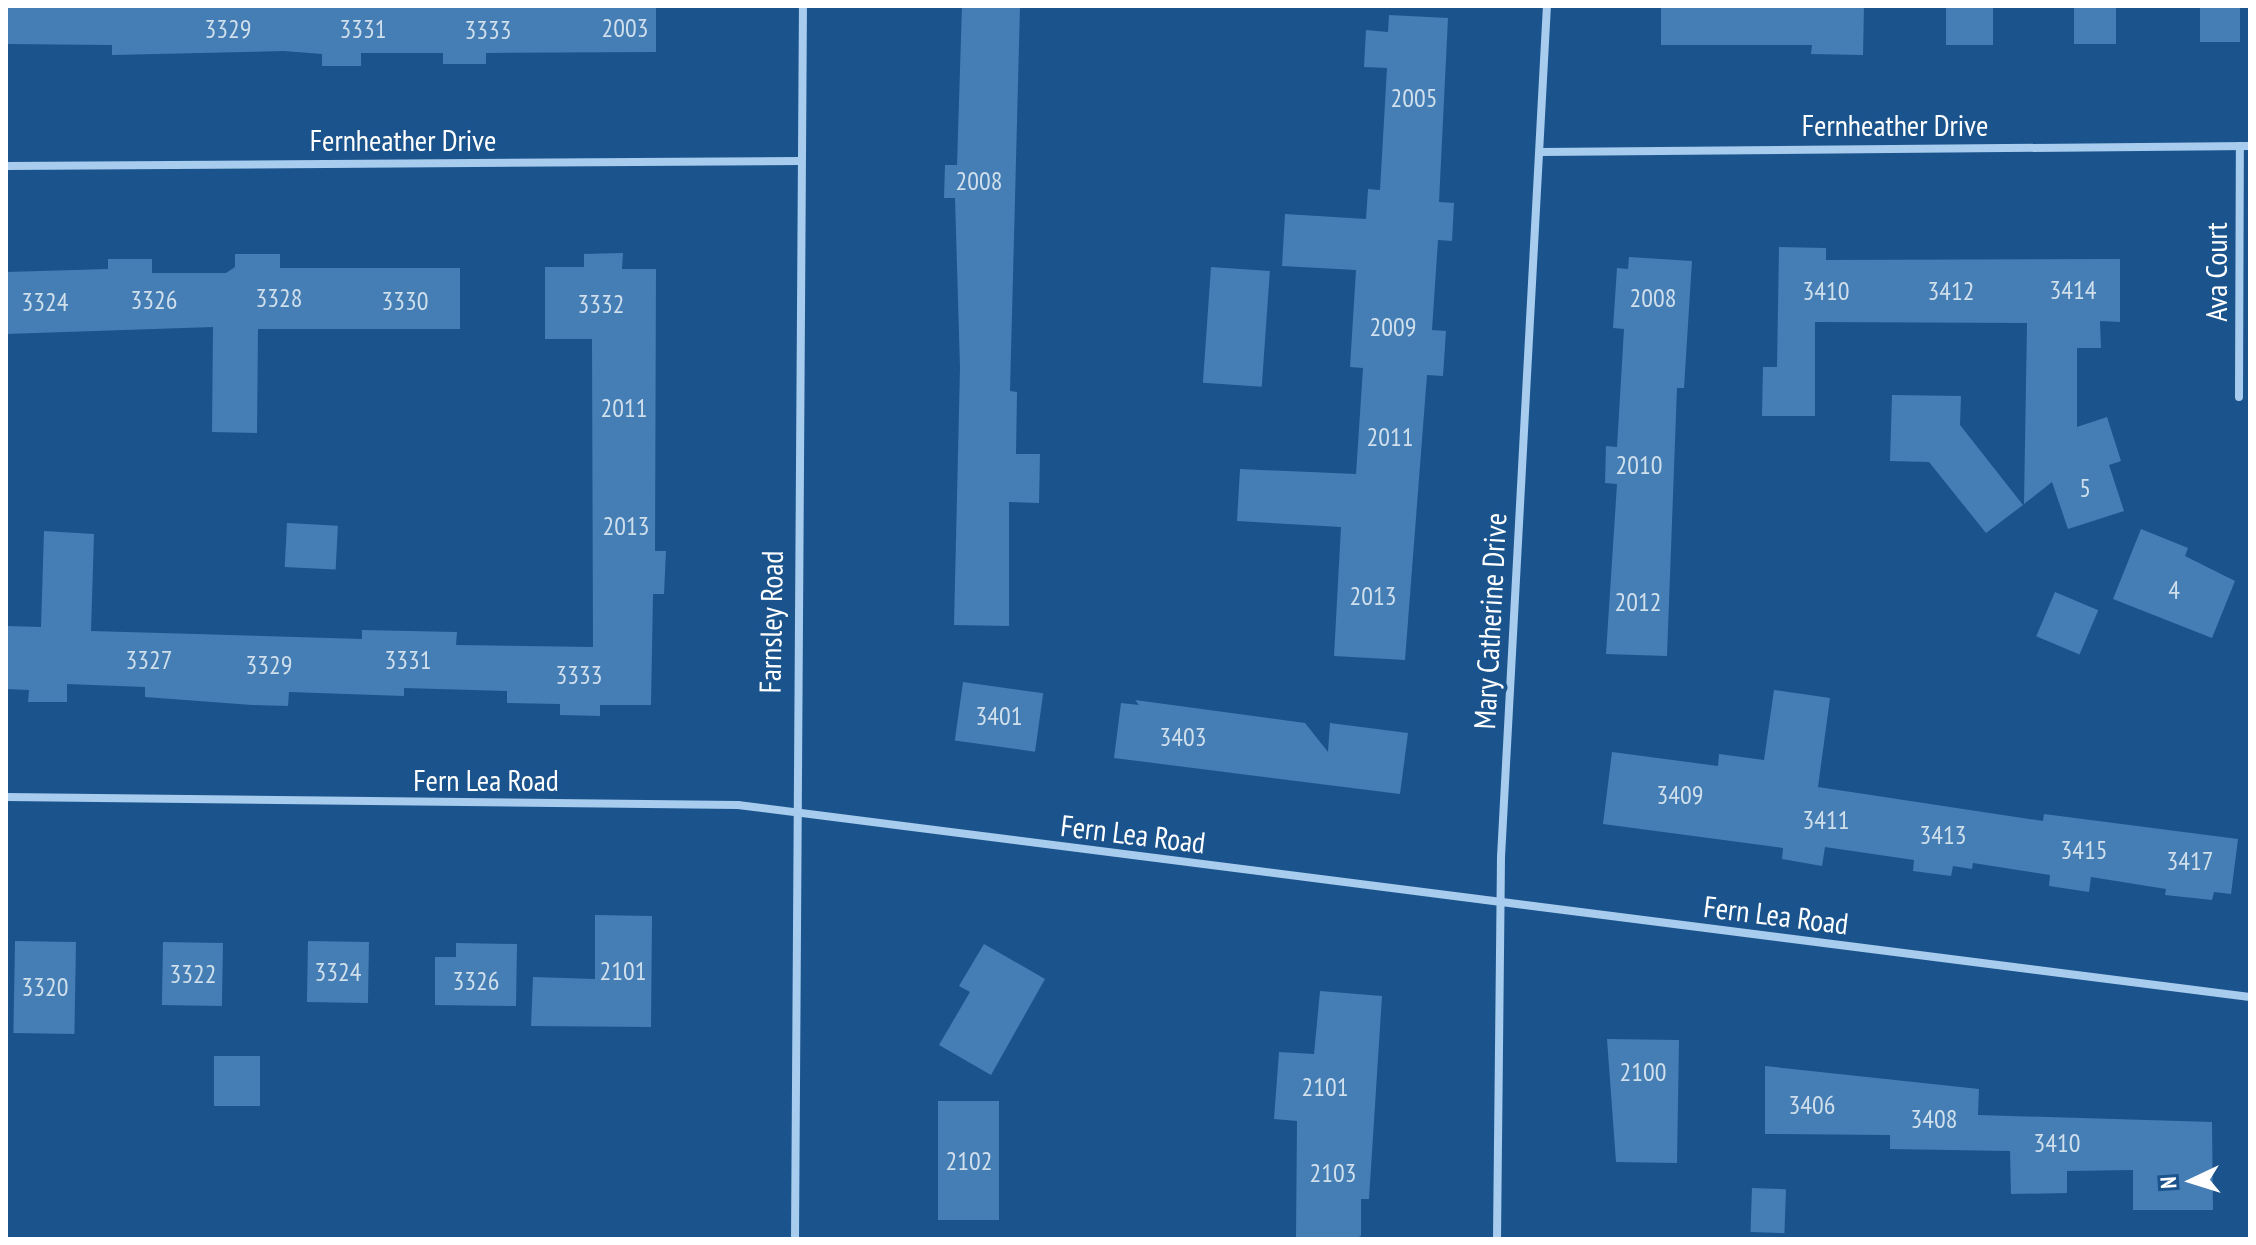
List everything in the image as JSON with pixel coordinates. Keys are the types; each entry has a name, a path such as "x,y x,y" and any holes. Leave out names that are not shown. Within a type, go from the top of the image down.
{"street":[{"name":"Farnsley Road","path":"795,1239 795,814 803,6"},
{"name":"Mary Catherine Drive","path":"1497,1239 1500,902 1547,6"},
{"name":"Fernheather Drive","path":"1540,152 2245,146"},
{"name":"Ava Court","path":"2239,397 2245,146"},
{"name":"Fernheather Drive","path":"6,166 800,161"},
{"name":"Fern Lea Road","path":"6,797 738,805 2250,997"}],"building":[{"path":"6,6 656,6 656,52 486,53 486,64 443,64 443,53 361,53 361,66 322,66 322,54 284,51 112,55 112,45 6,44"},
{"path":"962,6 1020,6 1010,391 1017,392 1016,454 1040,454 1039,503 1009,502 1009,626 954,625 960,368 955,198 944,198 945,165 957,165"},
{"path":"1661,6 1864,6 1863,55 1811,54 1812,45 1661,45"},
{"path":"1946,6 1993,6 1993,45 1946,45"},
{"path":"2074,6 2116,6 2116,44 2074,44"},
{"path":"2200,6 2240,6 2240,42 2200,42"},
{"path":"1389,15 1448,18 1439,202 1454,203 1452,241 1438,240 1432,330 1446,331 1443,376 1427,375 1405,660 1334,656 1341,527 1237,521 1240,469 1356,474 1363,368 1350,367 1356,270 1282,266 1285,214 1366,219 1368,189 1380,190 1387,68 1364,67 1366,30 1388,32"},
{"path":"1779,247 1826,248 1826,260 2120,259 2120,322 2100,321 2101,348 2077,348 2077,427 2107,417 2121,461 2109,465 2124,511 2068,529 2052,482 2024,504 2027,323 1815,322 1815,416 1762,416 1763,367 1777,367"},
{"path":"623,253 622,269 656,269 655,551 666,551 664,594 653,594 651,705 600,705 600,716 560,715 560,704 507,703 507,691 404,688 404,696 289,692 288,706 252,705 145,697 145,687 67,684 67,702 28,702 29,690 6,689 6,626 41,627 44,531 94,534 91,631 362,639 362,630 457,632 456,645 593,647 592,339 545,339 545,267 584,267 584,254"},
{"path":"235,254 280,254 280,268 460,268 460,329 258,329 257,433 212,432 213,327 6,334 6,272 108,269 108,259 152,259 152,273 226,273 235,267"},
{"path":"1629,257 1692,261 1684,388 1677,388 1667,656 1606,654 1617,484 1605,483 1606,446 1617,447 1624,329 1613,328 1617,268 1628,269"},
{"path":"1211,267 1270,271 1262,387 1203,383"},
{"path":"1892,395 1961,396 1960,425 2023,505 1986,533 1929,462 1890,461"},
{"path":"287,523 338,526 336,570 285,567"},
{"path":"2141,529 2188,548 2185,556 2235,581 2212,638 2113,599"},
{"path":"2055,592 2098,610 2080,655 2036,636"},
{"path":"963,682 1043,693 1035,752 955,740"},
{"path":"1774,690 1830,698 1818,787 2043,821 2044,814 2238,839 2231,894 2214,892 2212,900 2165,895 2166,889 2091,877 2089,892 2049,886 2050,875 1973,863 1972,869 1953,866 1951,876 1913,871 1914,860 1825,847 1822,866 1782,859 1783,848 1603,824 1612,752 1718,766 1719,754 1764,760"},
{"path":"1135,700 1305,723 1328,752 1330,723 1408,733 1400,794 1114,758 1121,703 1139,705"},
{"path":"595,915 652,916 651,1027 531,1026 533,977 595,979"},
{"path":"15,941 76,942 74,1034 13,1033"},
{"path":"308,941 369,942 368,1003 307,1002"},
{"path":"163,942 223,943 222,1006 162,1005"},
{"path":"456,943 517,944 516,1006 435,1005 435,957 456,957"},
{"path":"984,944 1045,979 991,1075 939,1045 970,992 959,986"},
{"path":"1320,991 1382,996 1369,1199 1361,1199 1361,1236 1353,1239 1296,1239 1297,1121 1274,1119 1279,1052 1314,1054"},
{"path":"1607,1039 1679,1040 1677,1163 1616,1162"},
{"path":"214,1056 260,1056 260,1106 214,1106"},
{"path":"1765,1066 1979,1089 1978,1115 2212,1122 2213,1210 2133,1210 2133,1170 2067,1171 2067,1193 2011,1194 2010,1151 1890,1149 1890,1135 1765,1134"},
{"path":"938,1101 999,1101 999,1220 938,1220"},
{"path":"1752,1188 1786,1189 1784,1233 1750,1232"}]}
